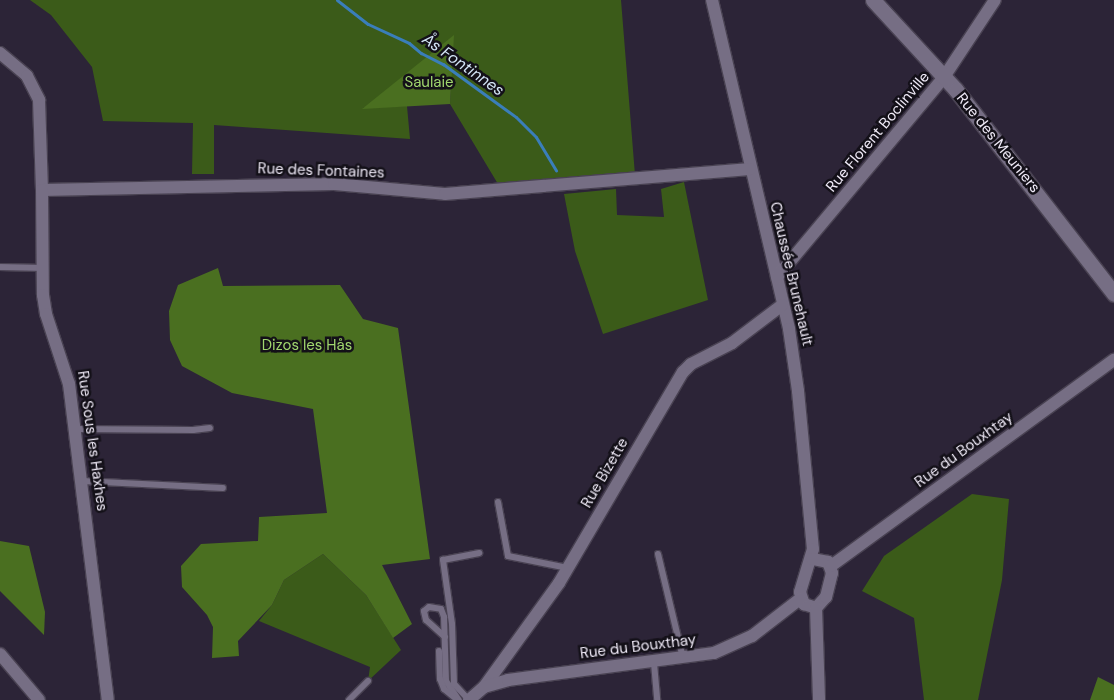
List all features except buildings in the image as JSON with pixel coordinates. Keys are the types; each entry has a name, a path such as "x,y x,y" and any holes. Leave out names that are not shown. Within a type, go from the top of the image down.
{"street":[{"name":"Chaussée Brunehault","path":"712,0 750,169 777,277 798,391 812,559 807,564 800,599"},
{"name":"Rue des Meuniers","path":"874,0 944,78 1056,216 1114,294"},
{"name":"Rue Florent Boclinville","path":"777,277 944,78 995,0"},
{"path":"0,53 27,76 39,100 42,190"},
{"name":"Rue des Fontaines","path":"42,190 334,184 445,194 750,169"},
{"name":"Rue Sous les Haxhes","path":"42,190 42,268 46,314 69,384 108,700"},
{"name":"Rue Bizette","path":"484,687 568,568 683,372 691,364 732,342 782,305"},
{"name":"Rue du Bouxhtay","path":"831,566 1114,360"},
{"path":"812,559 823,559 831,566 826,597 816,608 819,700"},
{"path":"800,599 810,608 816,608"},
{"name":"Rue du Bouxthay","path":"469,700 484,687 508,680 684,659 733,646 787,612 800,599"},
{"path":"0,654 39,700"}],"lane":[{"path":"0,267 42,268"},
{"path":"76,429 193,430 210,428"},
{"path":"82,481 223,488"},
{"path":"498,502 508,556 568,568"},
{"path":"469,700 454,684 452,624 443,560 479,553"},
{"path":"658,554 684,659"},
{"path":"445,637 426,620 424,611 429,606 440,609 445,637 446,681 459,700"},
{"path":"439,651 440,679 444,689 459,700"},
{"path":"654,663 657,700"},
{"path":"349,700 368,681"}],"green space":[{"path":"30,0 621,0 635,175 501,189 450,104 451,81 363,108 407,106 410,139 214,125 214,174 192,174 193,123 103,121 92,67 51,15"},
{"name":"Saulaie","path":"454,35 450,104 362,109"},
{"path":"684,182 708,300 603,334 575,251 564,194 616,189 617,215 664,217 661,189"},
{"name":"Dizos les Hås","path":"218,268 223,286 340,285 363,319 398,328 430,559 382,565 412,624 393,638 366,595 323,554 284,580 272,605 238,641 239,656 212,658 213,627 207,615 182,587 181,566 201,544 258,541 259,517 327,513 313,409 232,393 182,366 170,340 169,311 178,285"},
{"path":"972,494 1009,499 1002,580 978,700 924,700 914,618 862,591 884,556"},
{"path":"0,541 29,546 45,612 44,635 0,591"},
{"path":"323,554 366,595 401,650 368,681 370,667 259,621 272,605 284,580"},
{"path":"1098,677 1114,685 1114,700 1090,700"}],"waterway":[{"name":"Ås Fontinnes","path":"337,0 368,24 409,43 421,53 443,64 516,117 536,137 556,170"}]}
